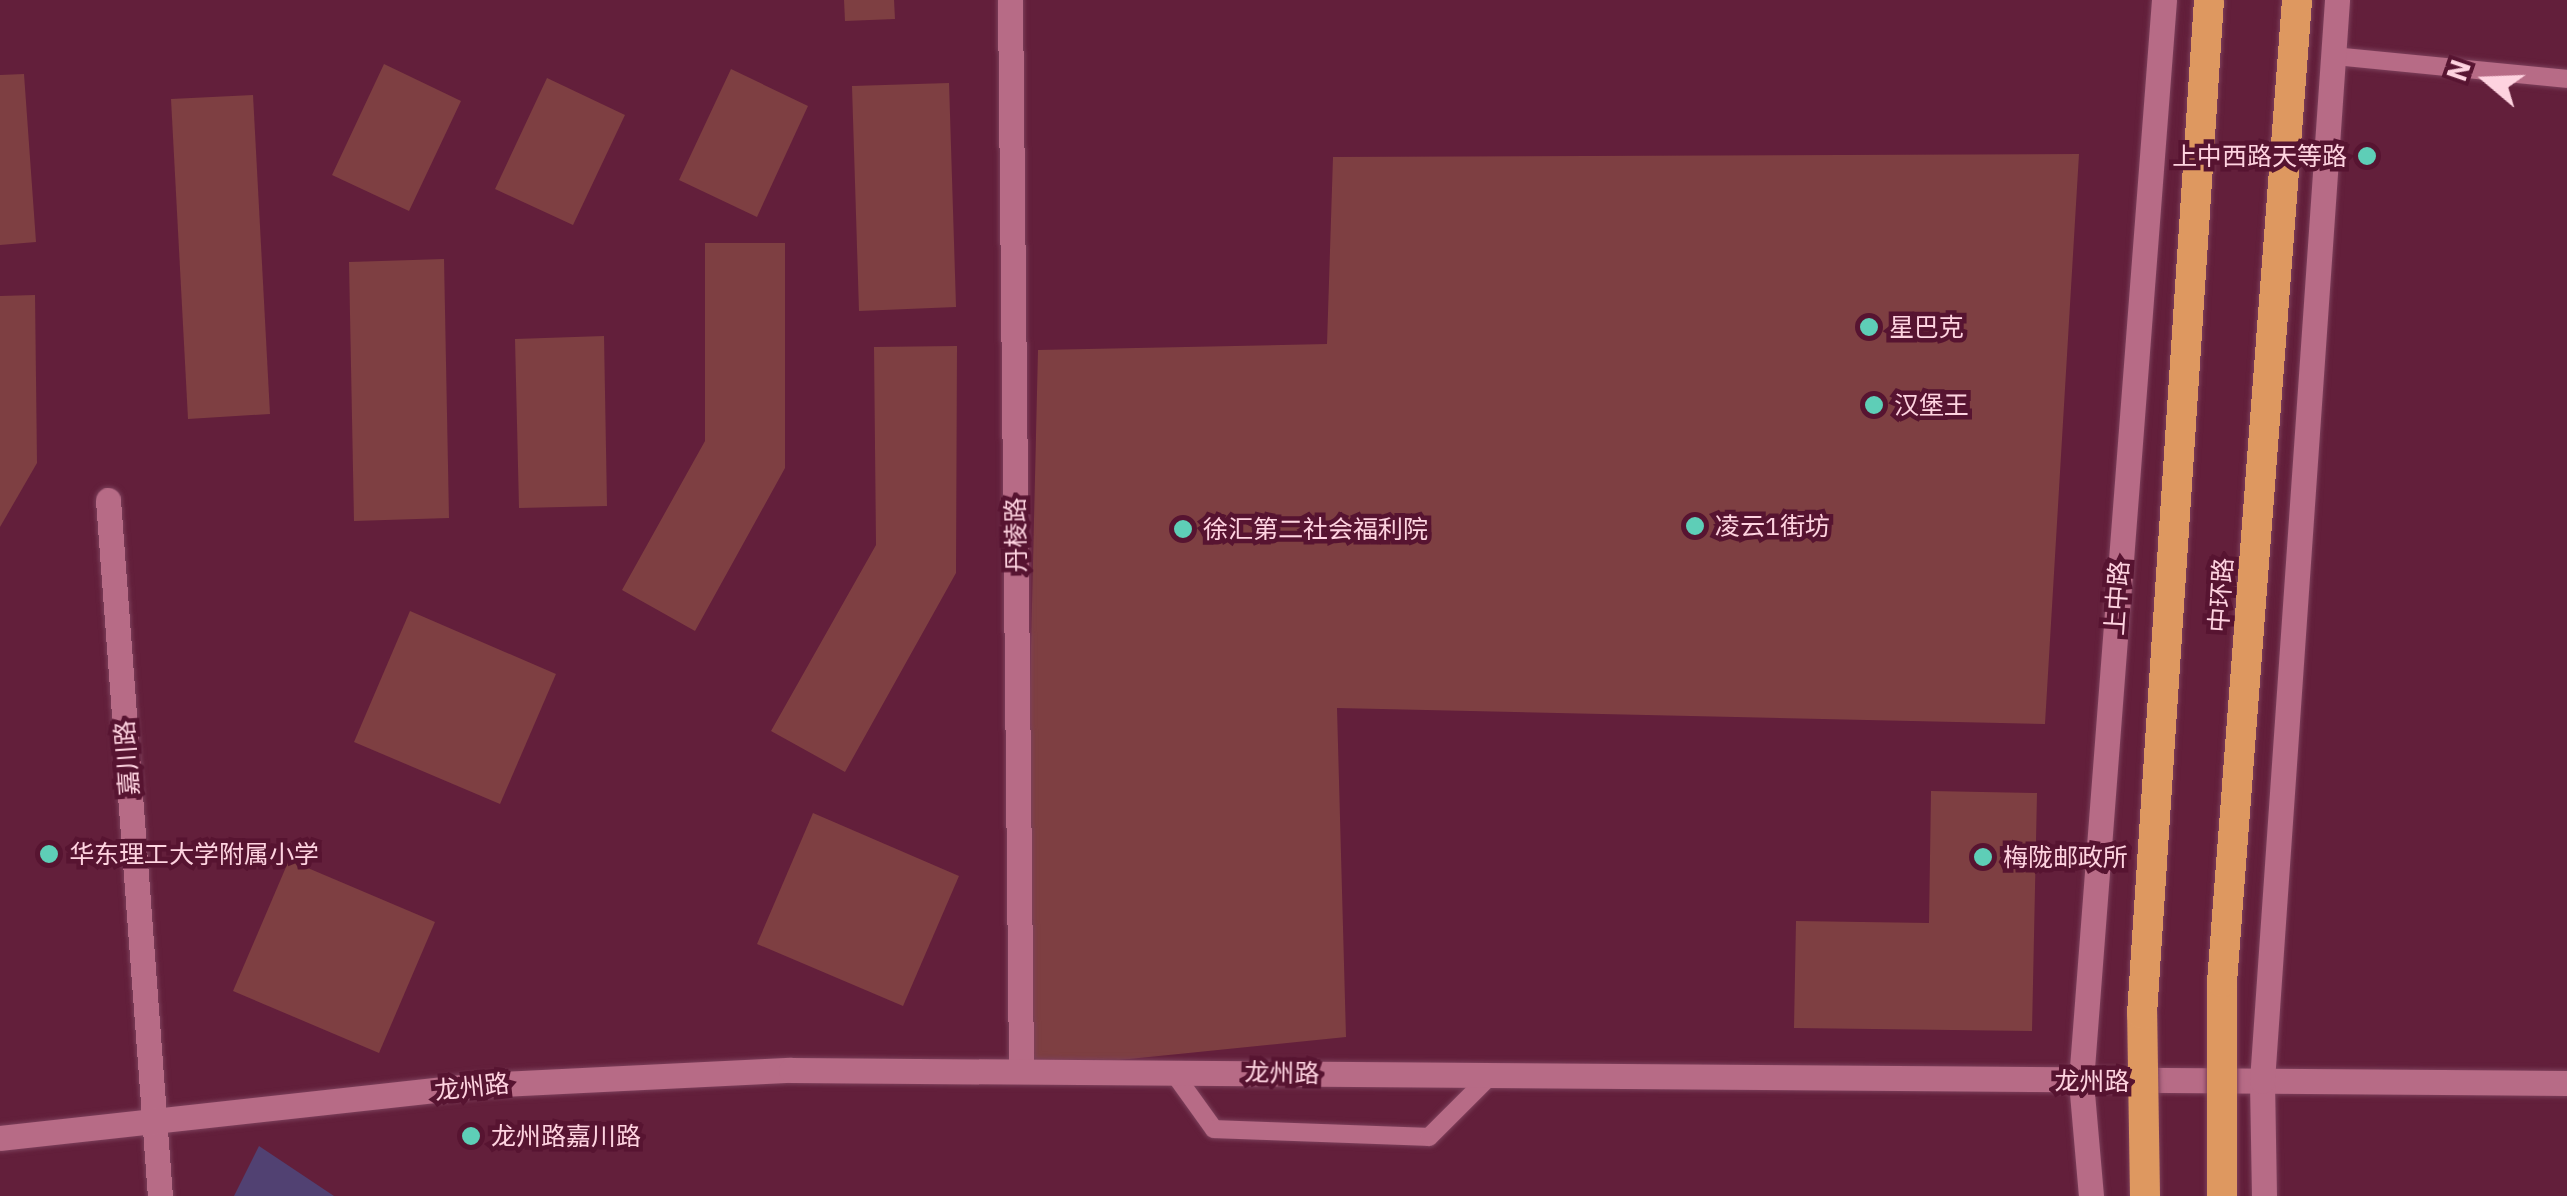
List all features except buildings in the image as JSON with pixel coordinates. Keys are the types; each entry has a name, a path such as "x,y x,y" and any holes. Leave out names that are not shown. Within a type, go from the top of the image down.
{"highway":[{"path":"2146,1196 2142,1014 2209,0"},
{"name":"中环路","path":"2222,1196 2222,982 2297,0"}],"street":[{"name":"丹棱路","path":"1010,0 1021,1070"},
{"name":"上中路","path":"2091,1196 2081,1081 2164,0"},
{"path":"2264,1196 2262,1080 2337,0"},
{"name":"嘉川路","path":"108,500 160,1196"},
{"name":"龙州路","path":"0,1138 589,1077 1021,1070 2567,1083"}],"lane":[{"path":"2334,56 2567,79"},
{"path":"1173,1072 1214,1129 1429,1138 1490,1076"}],"shaded area":[{"path":"259,1146 334,1196 234,1196"}],"place":[{"name":"上中西路天等路","path":"2367,156"},
{"name":"星巴克","path":"1869,327"},
{"name":"汉堡王","path":"1874,405"},
{"name":"凌云1街坊","path":"1695,526"},
{"name":"徐汇第二社会福利院","path":"1183,529"},
{"name":"华东理工大学附属小学","path":"49,854"},
{"name":"梅陇邮政所","path":"1983,857"},
{"name":"龙州路嘉川路","path":"471,1136"}]}
